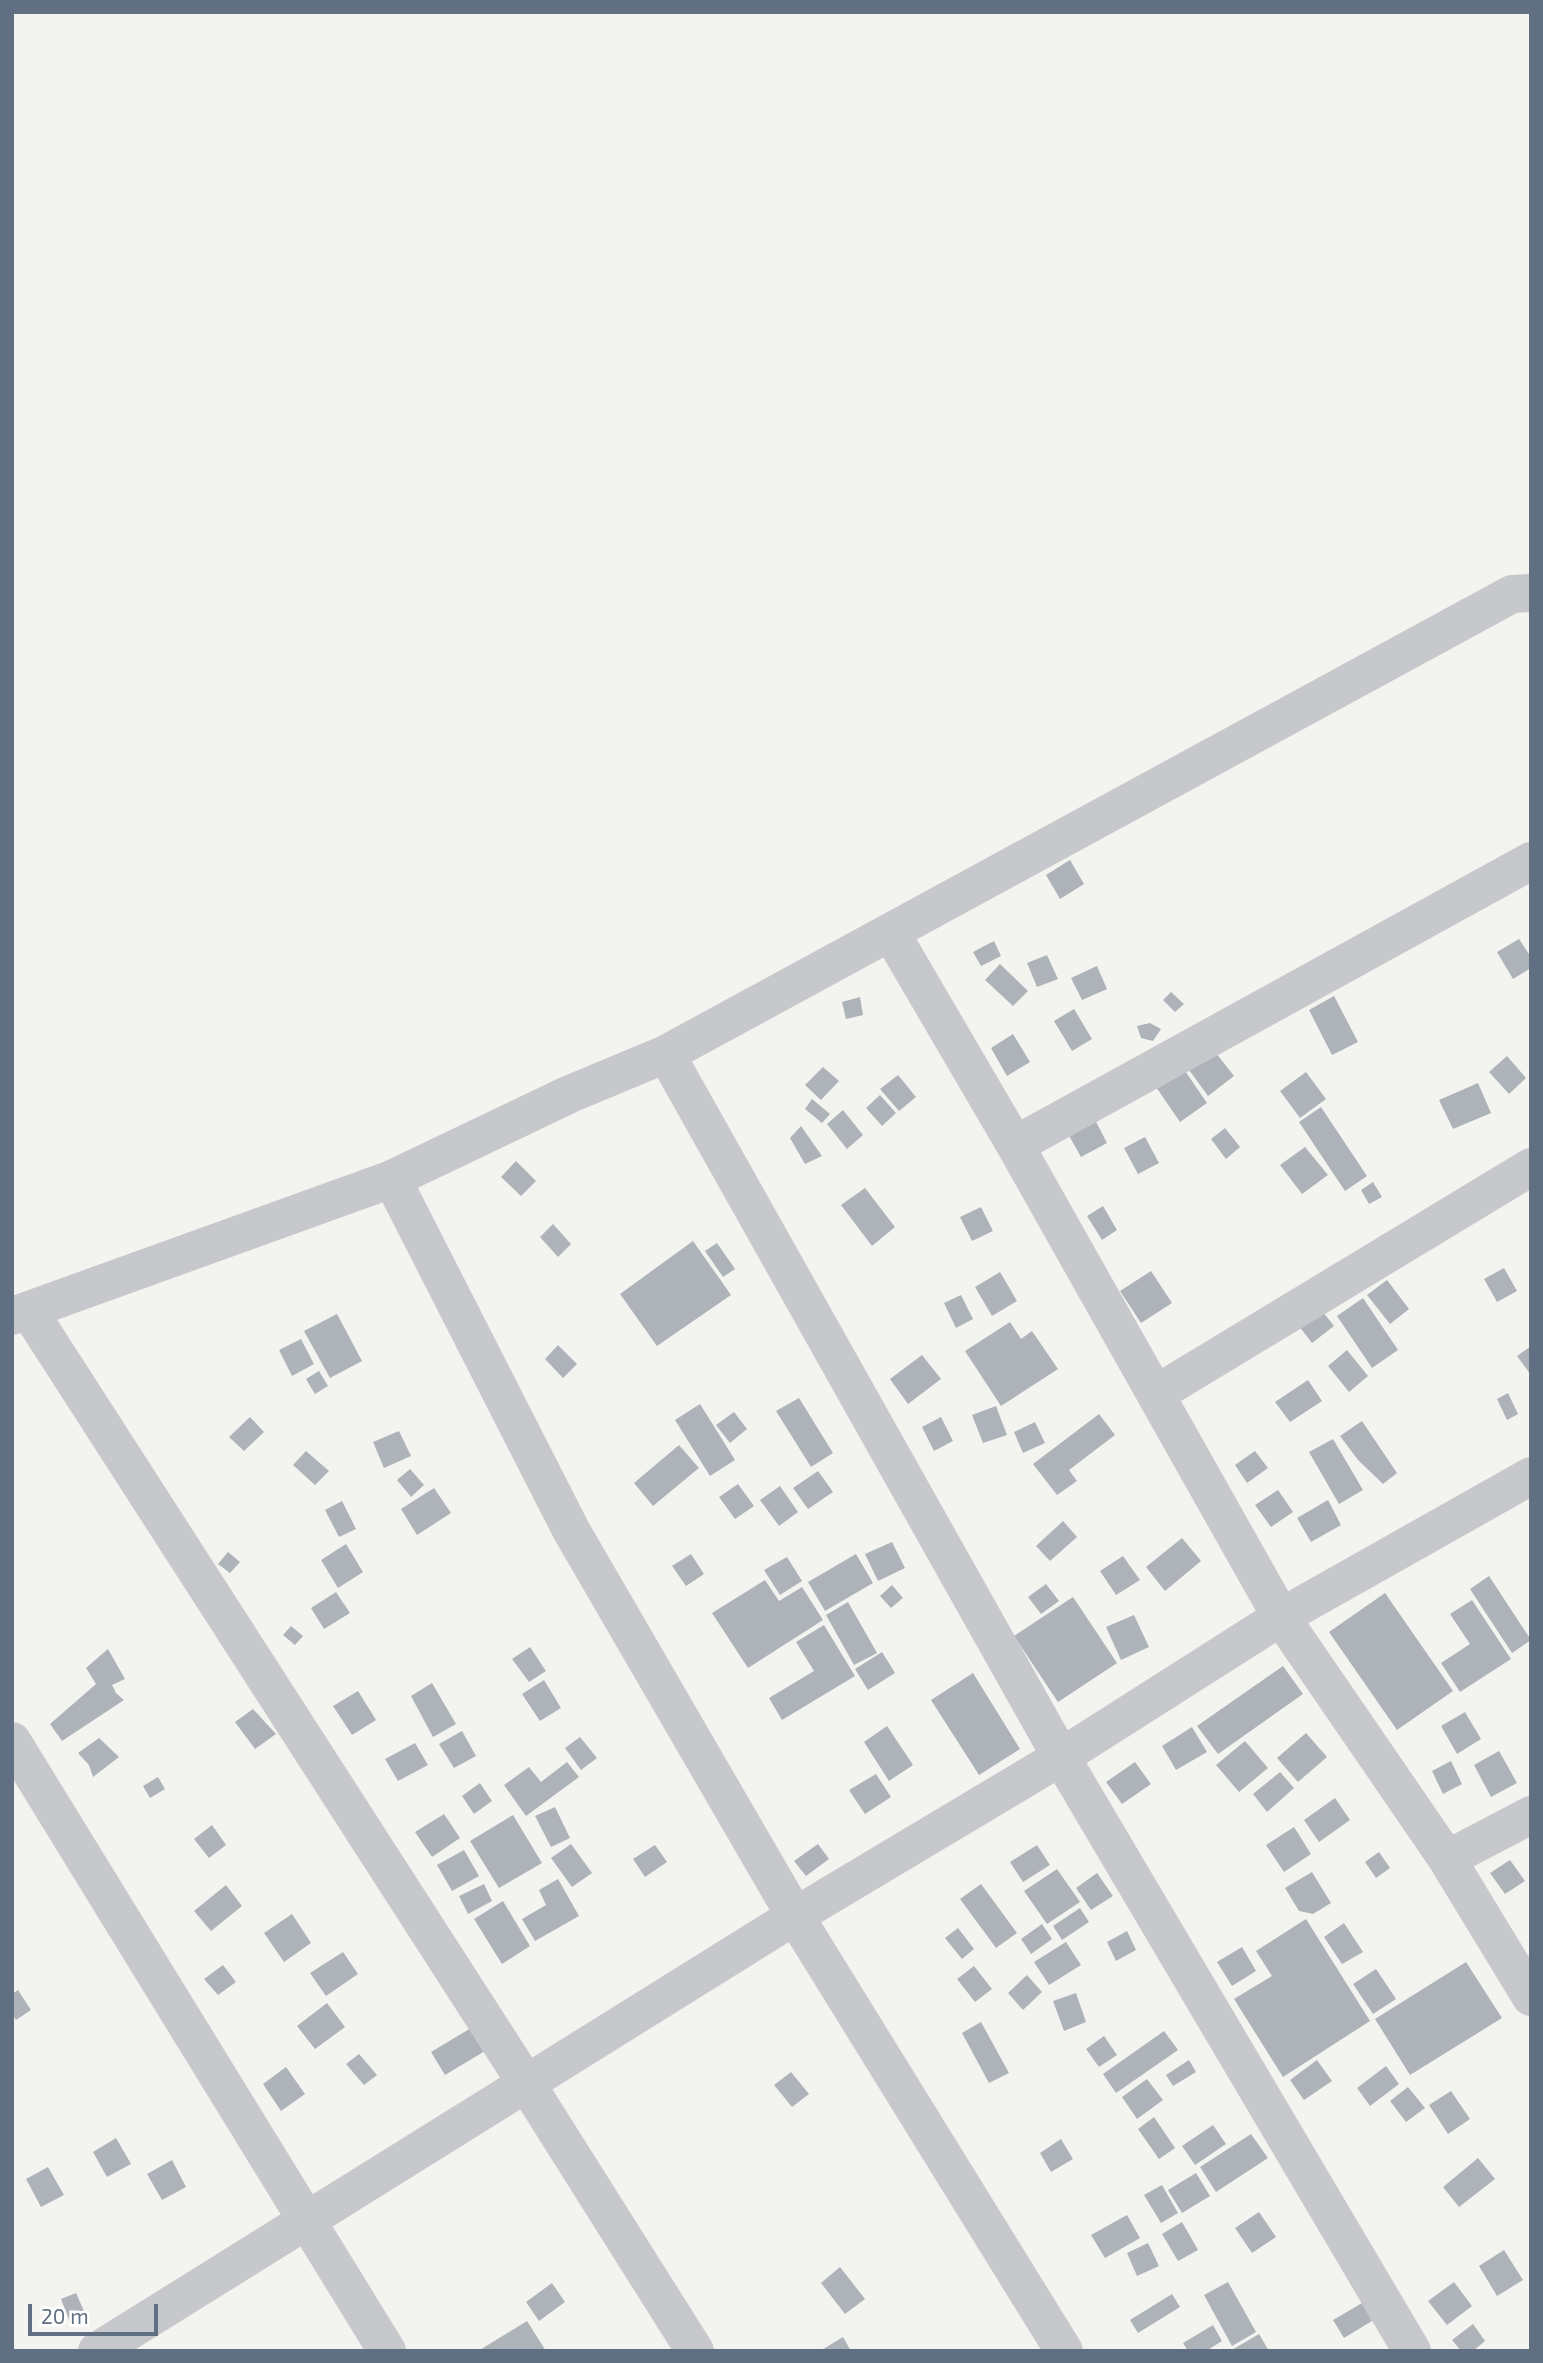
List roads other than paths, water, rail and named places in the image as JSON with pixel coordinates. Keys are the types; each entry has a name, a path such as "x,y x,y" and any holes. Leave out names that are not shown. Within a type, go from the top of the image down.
{"street":[{"path":"695,2351 526,2083 21,1314 392,1179 570,1094 666,1054 1512,594 1531,593"},
{"path":"1016,1144 1531,861"},
{"path":"891,933 1016,1144 1281,1617 1447,1859 1531,1997"},
{"path":"666,1054 1061,1757 1412,2351"},
{"path":"1156,1394 1531,1167"},
{"path":"392,1179 570,1530 795,1916 1064,2351"},
{"path":"97,2351 795,1916 1061,1757 1281,1617 1531,1476"},
{"path":"12,1741 387,2351"},
{"path":"1447,1859 1531,1815"}]}
